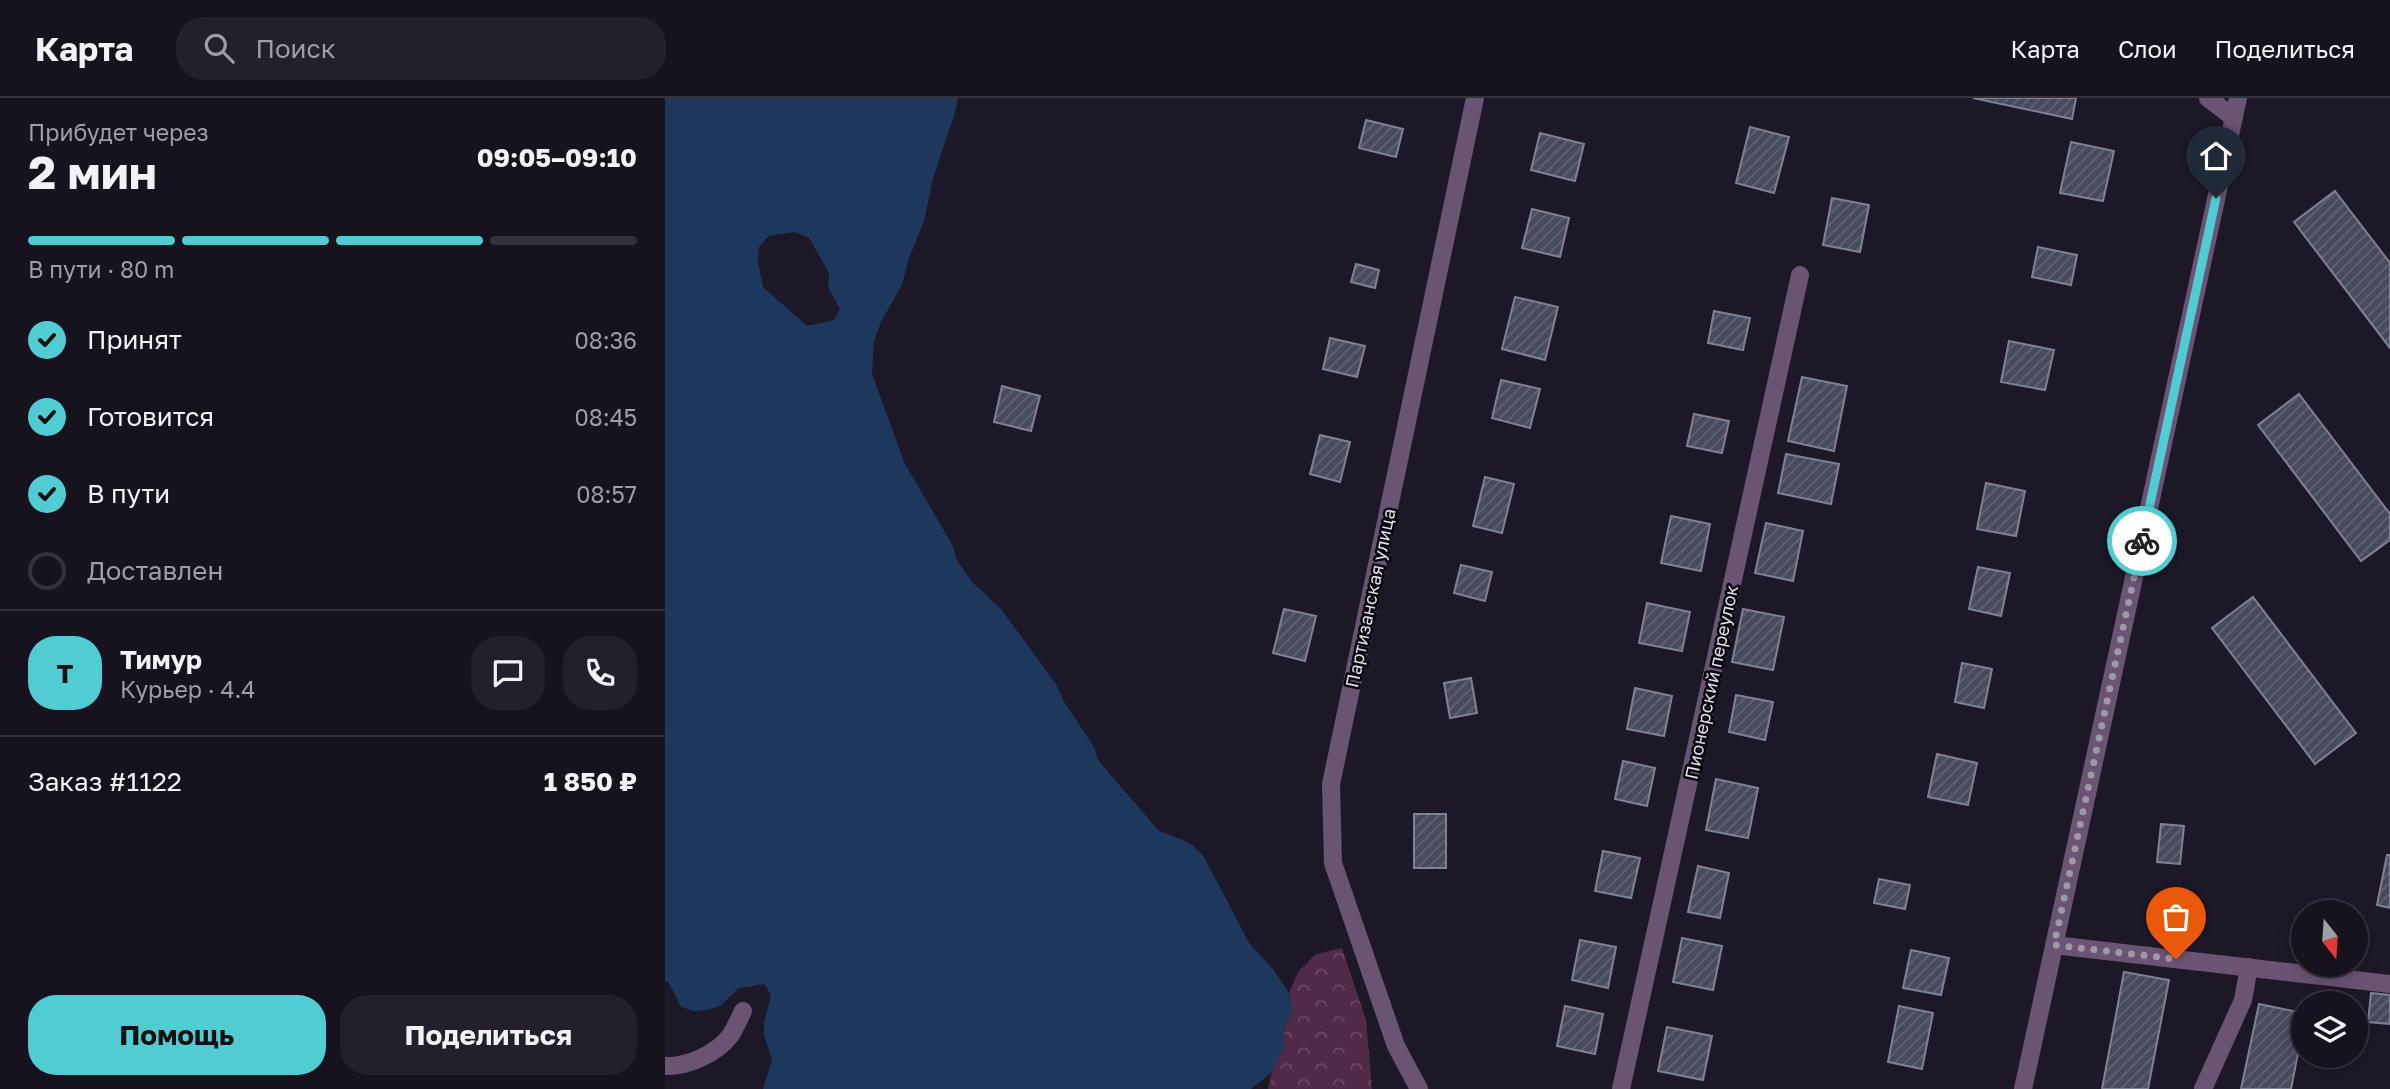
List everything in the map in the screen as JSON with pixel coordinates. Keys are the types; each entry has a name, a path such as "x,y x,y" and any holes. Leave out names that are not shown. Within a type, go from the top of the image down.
{"street":[{"name":"Партизанская улица","path":"1419,1089 1397,1046 1333,863 1331,784 1475,98"},
{"path":"2208,98 2234,118"},
{"path":"2023,1089 2238,98"},
{"name":"Пионерский переулок","path":"1621,1089 1800,275"},
{"path":"2054,945 2390,984"},
{"path":"2203,1089 2243,1000 2249,967"},
{"path":"665,1066 697,1060 713,1051 730,1036 743,1011"}],"green space":[{"path":"1342,948 1366,1020 1372,1089 1268,1089 1272,1072 1284,1047 1284,1033 1291,1008 1289,993 1298,972 1316,954"}],"water":[{"path":"665,98 958,98 933,178 924,221 908,261 902,285 881,322 874,341 872,374 905,464 953,546 957,560 972,582 1001,609 1056,684 1063,700 1094,747 1098,760 1158,830 1188,843 1204,857 1249,943 1273,969 1289,993 1292,1008 1284,1033 1284,1047 1272,1072 1251,1089 763,1089 772,1060 764,1035 764,1022 771,996 765,984 739,988 720,1006 694,1011 681,1007 665,980","holes":["795,232 809,238 829,273 828,287 840,309 834,320 807,326 763,287 758,261 759,247 769,236"]}],"building":[{"path":"1973,98 2076,98 2072,119"},
{"path":"1366,120 1403,129 1396,157 1359,148"},
{"path":"1750,127 1789,137 1774,193 1736,183"},
{"path":"1540,133 1584,144 1575,181 1531,170"},
{"path":"2071,142 2114,151 2103,201 2060,193"},
{"path":"2335,191 2390,263 2390,348 2294,222"},
{"path":"1832,198 1869,205 1860,252 1823,245"},
{"path":"1532,209 1569,218 1560,257 1522,248"},
{"path":"2038,247 2077,255 2071,285 2032,277"},
{"path":"1356,264 1379,270 1375,288 1351,282"},
{"path":"1515,297 1558,307 1545,360 1502,349"},
{"path":"1714,311 1750,318 1743,350 1708,343"},
{"path":"1330,338 1365,346 1357,377 1323,369"},
{"path":"2009,341 2054,350 2045,390 2001,382"},
{"path":"1802,377 1847,386 1834,451 1788,441"},
{"path":"1501,380 1540,389 1530,428 1492,418"},
{"path":"1002,386 1040,396 1031,431 994,422"},
{"path":"2299,394 2390,514 2390,540 2361,561 2258,425"},
{"path":"1694,414 1729,421 1722,453 1687,446"},
{"path":"1320,435 1350,442 1340,482 1310,474"},
{"path":"1786,454 1839,464 1831,504 1778,493"},
{"path":"1485,477 1514,484 1502,533 1473,526"},
{"path":"1986,483 2025,491 2016,536 1977,529"},
{"path":"1671,516 1710,524 1701,571 1661,563"},
{"path":"1766,523 1803,531 1793,581 1755,573"},
{"path":"1461,565 1492,572 1485,601 1454,593"},
{"path":"1978,567 2010,573 2001,616 1969,609"},
{"path":"2253,597 2356,733 2315,764 2212,628"},
{"path":"1647,603 1690,612 1682,651 1639,643"},
{"path":"1284,609 1316,616 1305,661 1273,653"},
{"path":"1743,609 1784,617 1773,670 1732,662"},
{"path":"1962,663 1992,669 1984,708 1955,702"},
{"path":"1471,678 1477,713 1450,718 1444,683"},
{"path":"1635,688 1672,696 1664,736 1627,729"},
{"path":"1736,695 1773,702 1765,740 1729,732"},
{"path":"1937,754 1977,763 1968,805 1928,797"},
{"path":"1623,761 1655,768 1647,806 1615,799"},
{"path":"1716,779 1758,788 1748,838 1706,830"},
{"path":"1414,814 1446,814 1446,868 1414,868"},
{"path":"2161,824 2184,826 2180,864 2157,862"},
{"path":"1603,851 1640,858 1631,898 1595,891"},
{"path":"2387,855 2390,855 2390,908 2377,905"},
{"path":"1698,866 1729,873 1720,918 1688,912"},
{"path":"1879,879 1910,885 1905,909 1874,903"},
{"path":"1682,938 1722,946 1713,990 1673,982"},
{"path":"1580,940 1616,947 1608,988 1572,980"},
{"path":"1911,950 1949,958 1941,995 1903,988"},
{"path":"2124,972 2169,980 2148,1089 2102,1089"},
{"path":"2371,993 2390,995 2390,1024 2368,1022"},
{"path":"2259,1004 2291,1011 2291,1068 2295,1068 2291,1089 2241,1089"},
{"path":"1565,1006 1603,1014 1595,1054 1557,1046"},
{"path":"1899,1006 1933,1013 1922,1069 1888,1062"},
{"path":"1667,1027 1712,1036 1703,1080 1658,1071"}],"way so far":[{"path":"2142,541 2054,945 2176,959"}],"route":[{"path":"2142,541 2216,198"}]}
